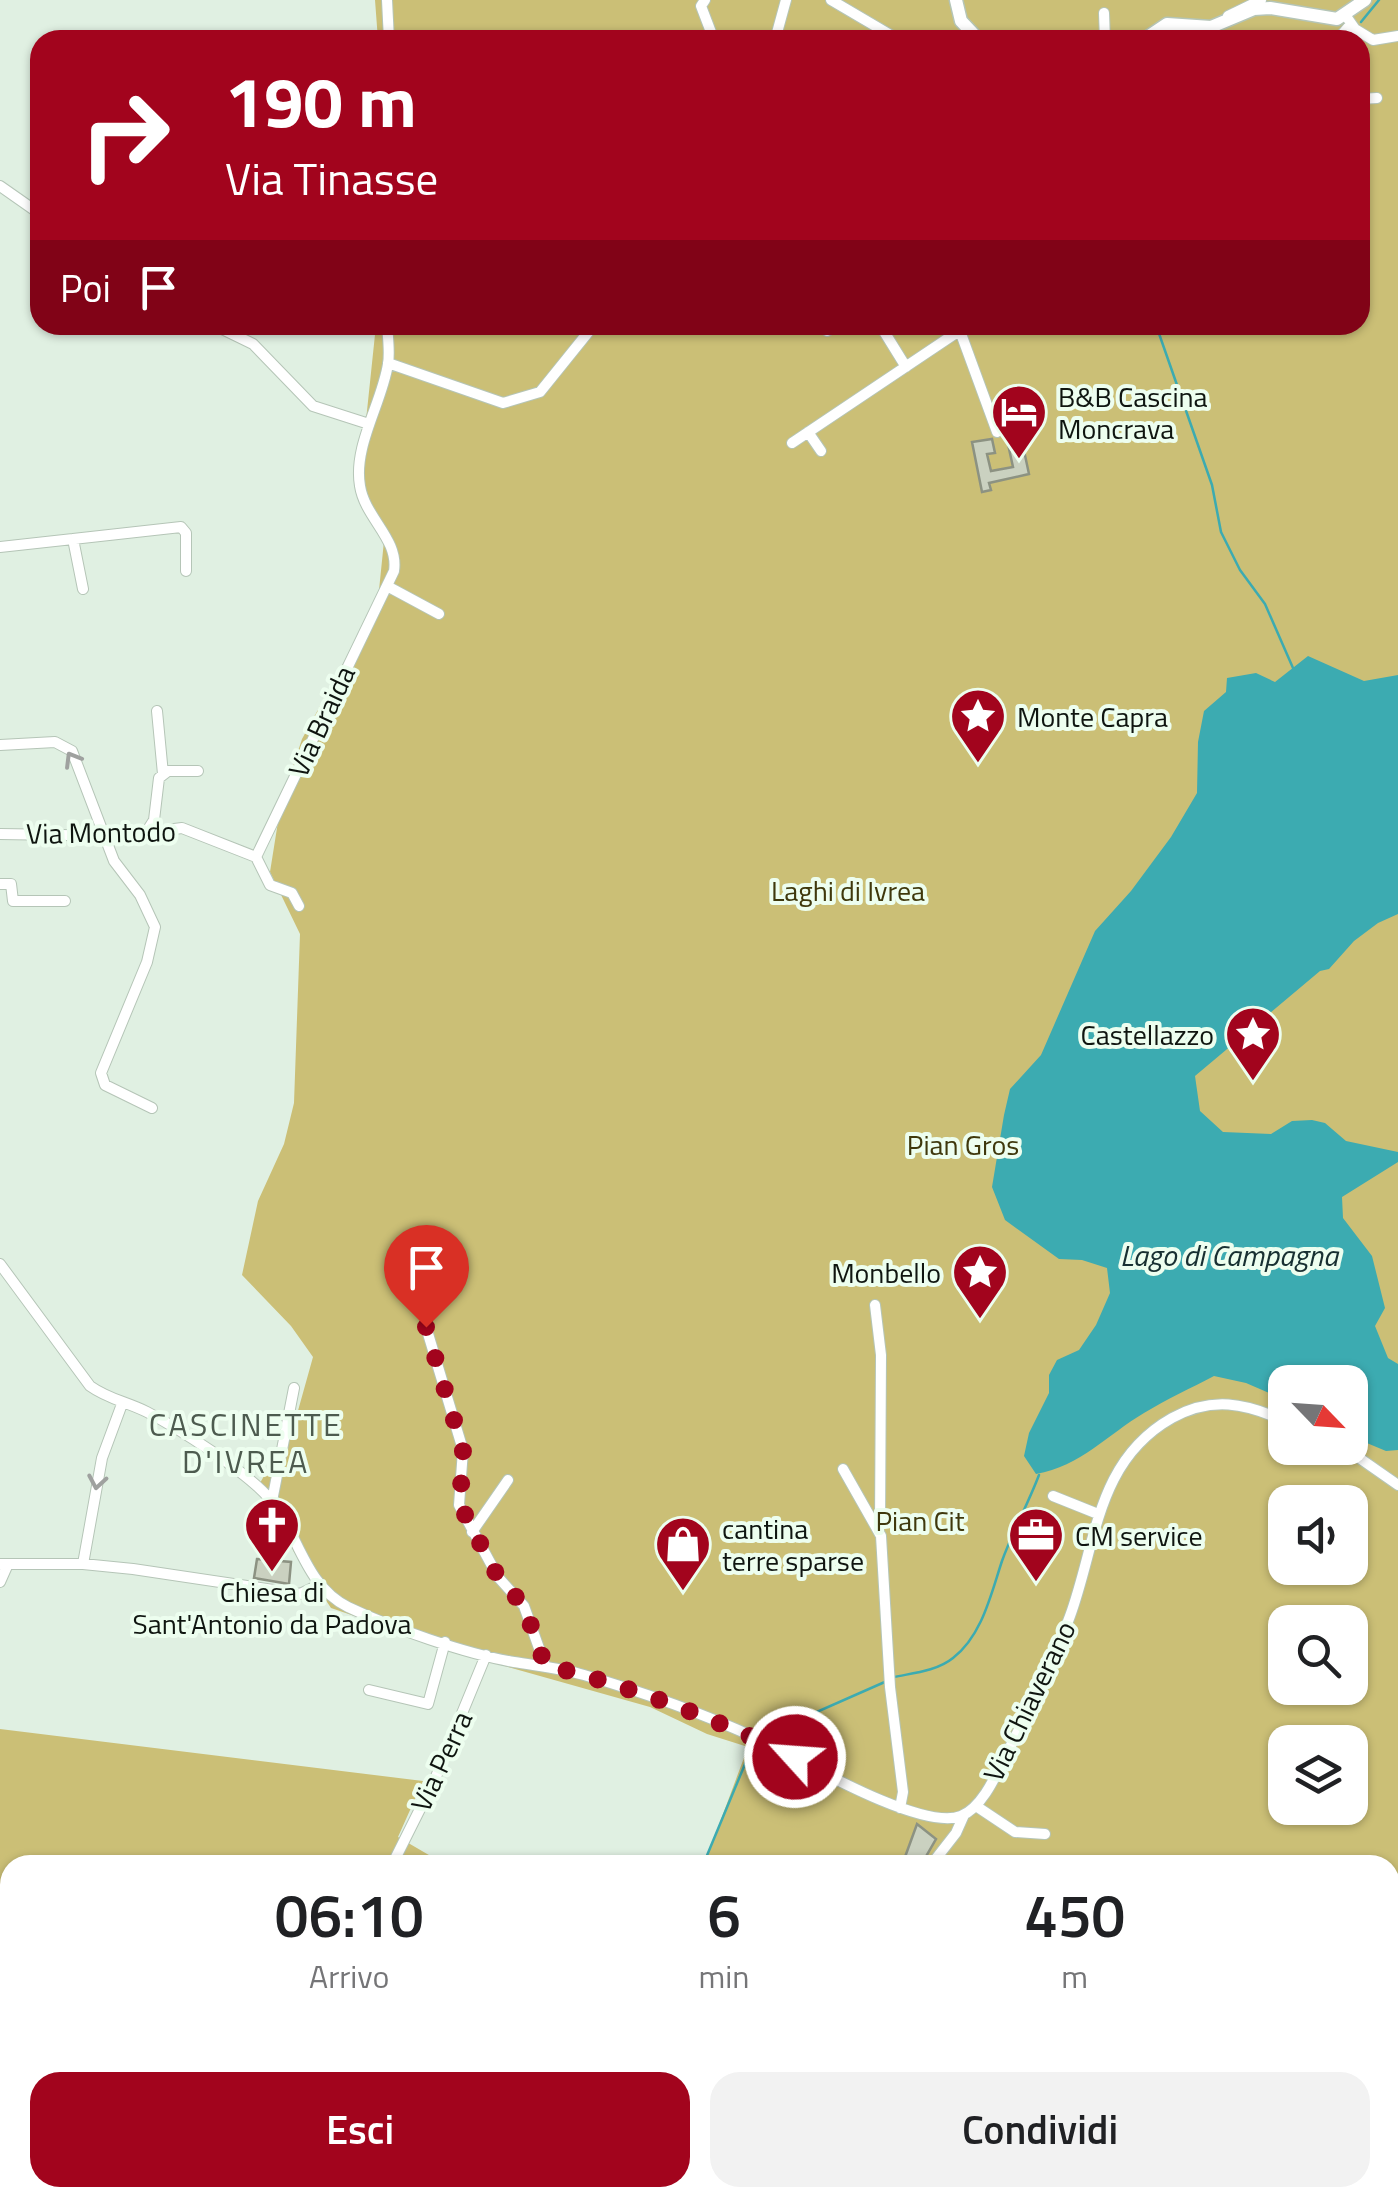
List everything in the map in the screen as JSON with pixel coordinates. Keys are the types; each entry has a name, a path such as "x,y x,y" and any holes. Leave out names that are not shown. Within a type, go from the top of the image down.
{"main road":[{"path":"956,0 961,21 970,30"},
{"path":"1156,30 1176,23 1211,27 1254,9 1270,8 1351,27 1365,0"}],"street":[{"path":"386,0 388,30"},
{"path":"705,0 701,6 710,30"},
{"path":"778,30 786,0"},
{"path":"831,0 882,30"},
{"path":"1211,27 1243,6 1261,0"},
{"path":"1104,13 1105,30"},
{"path":"1370,38 1398,36"},
{"path":"1370,98 1376,98"},
{"path":"0,186 30,207"},
{"path":"235,335 253,344 313,406 369,424"},
{"path":"387,335 388,363 369,424 359,484 369,511 396,558 387,586 439,614"},
{"path":"388,363 503,403 547,387 586,335"},
{"path":"886,335 906,367"},
{"path":"792,443 954,335"},
{"path":"966,335 997,432"},
{"path":"808,432 821,451"},
{"path":"0,547 181,527 186,534 186,572"},
{"path":"73,539 83,589"},
{"name":"Via Braida","path":"256,857 387,586"},
{"path":"147,831 154,820 155,787 163,774 157,710"},
{"path":"0,745 66,745 106,833 114,861 140,894 154,927 147,962 101,1074 105,1085 152,1108"},
{"path":"163,774 198,771"},
{"name":"Via Montodo","path":"0,834 120,836 182,828 256,857"},
{"path":"256,857 270,885 292,893 298,906"},
{"path":"0,884 11,884 12,901 65,901"},
{"path":"0,1264 82,1378 107,1398 140,1408 181,1432 272,1502 319,1584 345,1606 486,1656 586,1675 757,1739 900,1808 934,1818 964,1815 939,1855"},
{"path":"876,1305 881,1355 881,1536 889,1681 903,1792 900,1808"},
{"path":"426,1327 463,1450 458,1498 498,1577 524,1606 545,1665"},
{"path":"272,1502 294,1388"},
{"name":"Via Chiaverano","path":"964,1815 976,1806 1000,1769 1060,1643 1098,1514 1127,1454 1160,1424 1215,1402 1244,1405 1268,1414"},
{"path":"83,1564 102,1458 122,1404"},
{"path":"1368,1461 1398,1485"},
{"path":"843,1469 881,1536"},
{"path":"472,1532 508,1480"},
{"path":"1053,1496 1098,1514"},
{"path":"0,1582 4,1564 83,1564 300,1594 319,1584"},
{"path":"369,1690 428,1704 446,1642"},
{"name":"Via Perra","path":"397,1855 436,1779 486,1656"},
{"path":"976,1806 1008,1829 1029,1836 1045,1834"}],"green space":[{"name":"Laghi di Ivrea","path":"375,0 1398,0 1398,1855 708,1855 748,1747 707,1734 650,1707 483,1660 331,1608 294,1552 271,1502 257,1488 294,1425 313,1357 291,1326 242,1275 258,1201 284,1144 294,1103 300,934 270,872 281,803 302,739 378,600 384,541 359,487 375,335 1370,335 1370,30 377,30"},
{"name":"Laghi di Ivrea","path":"0,1729 423,1781 398,1837 429,1855 0,1855"}],"water":[{"name":"Lago di Campagna","path":"1308,656 1364,681 1398,675 1398,914 1354,941 1329,969 1320,971 1195,1076 1200,1111 1223,1132 1271,1134 1292,1121 1312,1120 1325,1123 1346,1141 1398,1152 1398,1162 1342,1197 1343,1218 1372,1256 1385,1308 1375,1326 1388,1358 1398,1364 1398,1450 1386,1451 1368,1444 1368,1365 1268,1365 1268,1393 1214,1376 1144,1413 1080,1457 1036,1474 1024,1456 1029,1433 1049,1393 1049,1375 1057,1360 1079,1350 1110,1293 1107,1268 1082,1260 1059,1259 1005,1220 992,1187 1010,1089 1041,1055 1095,931 1171,837 1197,793 1198,742 1204,711 1226,692 1227,678 1256,673 1275,682"}],"building":[{"name":"B&B Cascina Moncrava","path":"1020,432 1029,474 989,483 991,490 982,492 972,442 992,439 995,453 987,454 991,471 1013,467 1006,435"},
{"name":"Chiesa di Sant'Antonio da Padova","path":"257,1559 291,1562 289,1584 254,1578"},
{"path":"917,1824 936,1839 927,1855 906,1855"}],"waterway":[{"path":"1361,22 1379,0"},
{"path":"1160,335 1212,485 1221,532 1240,570 1265,604 1293,668"},
{"path":"894,1677 940,1666 971,1638 1039,1475"},
{"path":"762,1736 887,1681"},
{"path":"707,1855 755,1740"}],"place":[{"name":"B&B Cascina Moncrava","path":"1019,461"},
{"name":"Monte Capra","path":"978,765"},
{"name":"Castellazzo","path":"1253,1083"},
{"name":"Monbello","path":"980,1321"},
{"name":"Chiesa di Sant'Antonio da Padova","path":"272,1574"},
{"name":"CM service","path":"1036,1584"},
{"name":"cantina terre sparse","path":"683,1593"}],"district":[{"name":"CASCINETTE D'IVREA","path":"246,1442"}],"route":[{"path":"426,1327 463,1450 460,1505 498,1577 524,1606 545,1665 586,1675 752,1736 795,1757"}],"park label":[{"name":"Pian Gros","path":"963,1144"},
{"name":"Pian Cit","path":"920,1520"}]}
